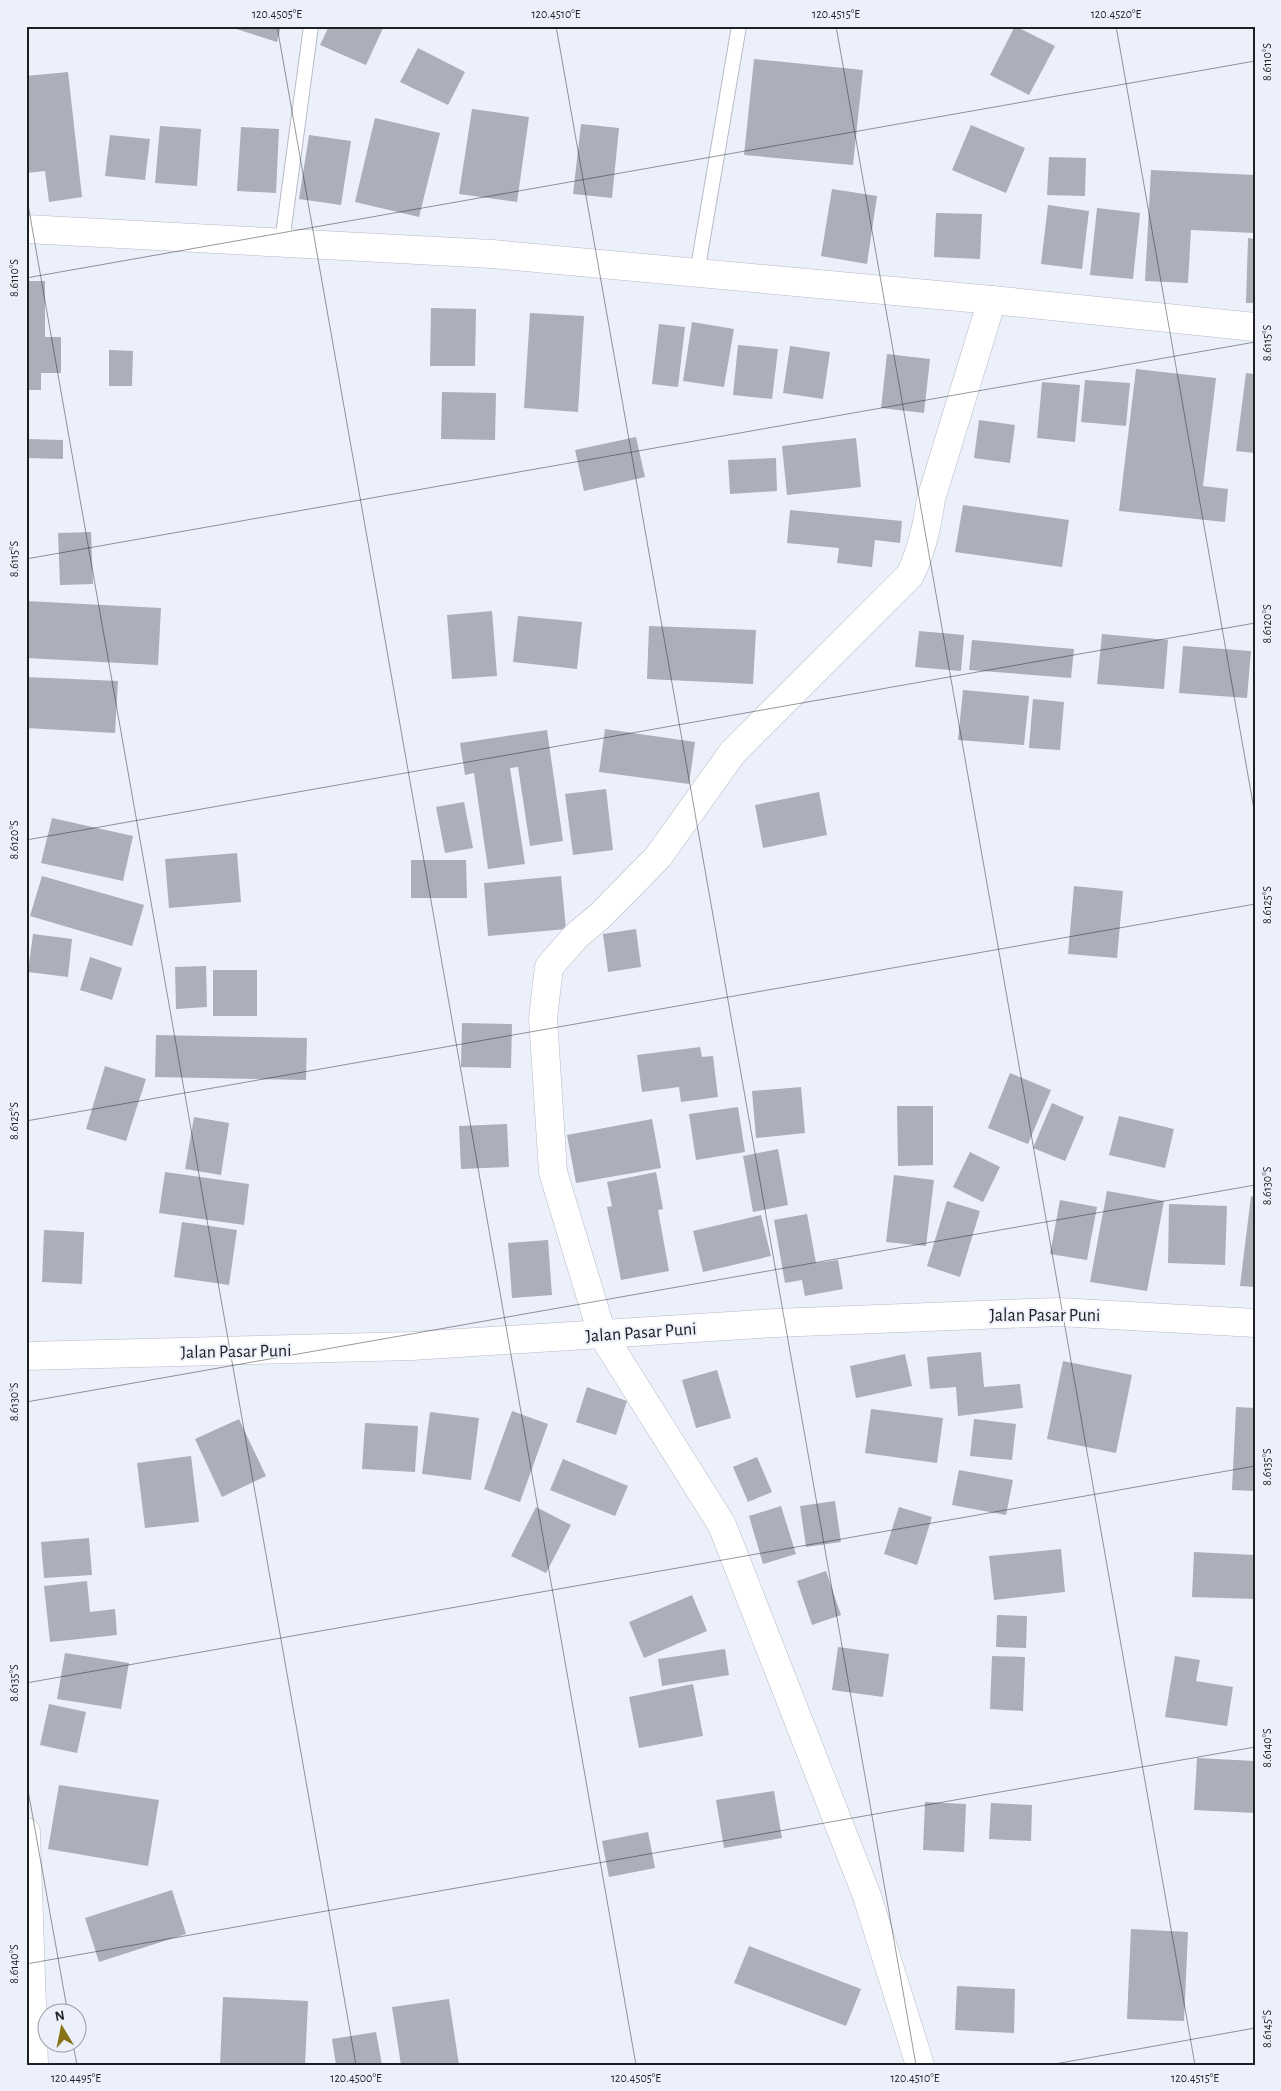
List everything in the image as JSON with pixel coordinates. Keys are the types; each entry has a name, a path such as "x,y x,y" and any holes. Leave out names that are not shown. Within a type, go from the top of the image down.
{"street":[{"path":"26,229 492,254 992,300 1255,327"},
{"path":"920,2065 867,1896 722,1525 602,1334 553,1172 543,1018 549,967 576,936 600,916 658,857 733,752 910,575 919,556 927,529 931,499 992,300"},
{"name":"Jalan Pasar Puni","path":"26,1356 412,1346 775,1323 1058,1312 1255,1323"},
{"path":"26,1832 34,2065"}],"lane":[{"path":"282,242 311,26"},
{"path":"696,273 739,26"}],"building":[{"path":"227,26 281,26 277,42"},
{"path":"329,26 384,26 366,65 320,45"},
{"path":"1015,26 1055,46 1029,95 990,75"},
{"path":"418,48 465,72 448,105 400,82"},
{"path":"754,59 863,70 853,165 744,155"},
{"path":"68,72 82,197 49,202 45,171 26,173 26,76"},
{"path":"472,109 529,117 517,202 459,194"},
{"path":"375,118 440,133 419,217 355,202"},
{"path":"581,124 619,128 612,198 573,194"},
{"path":"971,125 1025,148 1006,193 952,170"},
{"path":"160,126 201,129 197,186 155,183"},
{"path":"241,127 279,129 276,193 237,191"},
{"path":"110,135 150,139 145,180 105,176"},
{"path":"309,135 351,141 341,205 299,199"},
{"path":"1049,157 1086,158 1085,196 1047,195"},
{"path":"1151,170 1255,175 1255,233 1191,230 1188,283 1145,281"},
{"path":"832,189 877,196 867,264 821,256"},
{"path":"1048,205 1089,211 1082,269 1041,264"},
{"path":"1097,208 1140,213 1133,279 1090,275"},
{"path":"936,213 982,214 980,259 934,257"},
{"path":"1248,238 1255,239 1255,303 1246,303"},
{"path":"26,281 45,281 45,337 61,337 61,373 41,373 41,390 26,390"},
{"path":"431,308 476,309 475,366 430,366"},
{"path":"530,313 584,316 578,412 524,408"},
{"path":"692,322 734,329 724,387 683,381"},
{"path":"659,324 685,327 678,387 652,384"},
{"path":"738,345 778,349 772,399 733,395"},
{"path":"790,346 830,352 823,399 783,393"},
{"path":"109,350 133,351 132,386 109,386"},
{"path":"887,354 930,359 924,413 881,408"},
{"path":"1136,369 1216,378 1203,486 1228,489 1225,522 1119,511"},
{"path":"1246,373 1255,374 1255,453 1236,451"},
{"path":"1085,380 1130,383 1126,426 1081,422"},
{"path":"1042,382 1080,385 1075,442 1037,438"},
{"path":"442,392 496,393 495,440 441,439"},
{"path":"979,420 1015,425 1010,463 974,458"},
{"path":"636,437 645,477 584,491 575,450"},
{"path":"856,438 861,487 787,495 782,446"},
{"path":"27,439 63,440 63,459 27,458"},
{"path":"776,458 777,491 730,494 728,460"},
{"path":"963,505 1069,520 1062,567 955,552"},
{"path":"790,510 902,521 900,543 875,540 872,567 837,563 839,548 787,543"},
{"path":"91,532 93,584 60,585 58,533"},
{"path":"26,601 161,608 158,665 26,658"},
{"path":"492,611 497,676 452,679 447,615"},
{"path":"518,616 582,622 577,669 513,662"},
{"path":"649,626 756,630 753,684 647,679"},
{"path":"919,631 964,635 961,671 915,667"},
{"path":"1102,634 1168,640 1164,689 1097,684"},
{"path":"972,640 1074,649 1071,678 969,670"},
{"path":"1183,646 1251,651 1247,698 1179,693"},
{"path":"26,677 118,681 115,733 26,728"},
{"path":"963,690 1029,696 1024,745 958,740"},
{"path":"1033,699 1064,702 1060,750 1029,748"},
{"path":"605,729 695,742 689,784 599,772"},
{"path":"547,730 563,841 530,846 518,767 510,768 525,864 488,869 474,773 465,775 460,743"},
{"path":"606,789 613,850 573,855 565,794"},
{"path":"819,792 827,835 763,848 755,805"},
{"path":"464,802 473,848 445,853 436,807"},
{"path":"52,818 133,836 123,881 41,863"},
{"path":"237,853 241,902 169,908 165,859"},
{"path":"411,860 466,860 467,898 411,898"},
{"path":"42,876 144,905 132,946 30,916"},
{"path":"561,876 566,929 488,936 484,883"},
{"path":"1074,886 1123,891 1117,958 1068,954"},
{"path":"636,929 641,967 608,972 603,934"},
{"path":"33,934 72,939 68,977 28,972"},
{"path":"90,957 122,968 112,1000 80,990"},
{"path":"206,966 207,1007 176,1009 175,967"},
{"path":"213,970 257,970 257,1016 213,1016"},
{"path":"462,1023 512,1024 511,1068 461,1067"},
{"path":"156,1035 307,1038 306,1080 155,1077"},
{"path":"700,1047 702,1057 713,1056 718,1097 681,1102 679,1087 642,1092 637,1055"},
{"path":"105,1066 146,1079 126,1141 86,1129"},
{"path":"1010,1073 1051,1090 1028,1144 988,1128"},
{"path":"801,1087 805,1133 756,1138 752,1091"},
{"path":"1052,1103 1084,1117 1065,1161 1033,1148"},
{"path":"897,1106 933,1106 933,1165 898,1166"},
{"path":"738,1107 745,1152 696,1160 689,1114"},
{"path":"1119,1116 1174,1129 1165,1168 1109,1155"},
{"path":"194,1117 229,1123 221,1175 185,1169"},
{"path":"652,1119 661,1168 576,1183 567,1135"},
{"path":"507,1124 509,1167 461,1169 459,1126"},
{"path":"778,1149 788,1205 753,1212 743,1156"},
{"path":"970,1152 1000,1167 983,1202 953,1187"},
{"path":"165,1172 249,1184 244,1225 159,1213"},
{"path":"656,1172 663,1209 658,1210 669,1271 621,1280 607,1207 612,1206 607,1182"},
{"path":"894,1175 934,1180 926,1246 886,1242"},
{"path":"1107,1191 1164,1201 1147,1291 1090,1282"},
{"path":"1251,1196 1255,1197 1255,1287 1240,1286"},
{"path":"1060,1200 1097,1207 1087,1260 1050,1254"},
{"path":"947,1201 980,1211 960,1277 927,1266"},
{"path":"1169,1204 1227,1206 1225,1265 1168,1263"},
{"path":"807,1214 816,1263 838,1260 843,1289 805,1296 802,1280 785,1283 774,1220"},
{"path":"761,1215 771,1256 703,1272 693,1231"},
{"path":"182,1222 237,1230 229,1285 174,1277"},
{"path":"44,1230 84,1232 82,1284 42,1282"},
{"path":"548,1240 552,1295 512,1298 508,1243"},
{"path":"981,1352 984,1387 1020,1384 1023,1408 958,1416 956,1387 930,1389 927,1357"},
{"path":"905,1354 912,1386 856,1398 850,1366"},
{"path":"1063,1361 1132,1375 1116,1453 1047,1439"},
{"path":"717,1370 731,1418 696,1428 682,1380"},
{"path":"587,1387 627,1401 616,1435 576,1422"},
{"path":"1236,1407 1255,1408 1255,1491 1232,1490"},
{"path":"871,1409 943,1418 937,1463 865,1453"},
{"path":"512,1411 548,1424 520,1502 484,1489"},
{"path":"430,1412 479,1418 471,1480 422,1474"},
{"path":"239,1419 266,1476 222,1497 195,1439"},
{"path":"974,1419 1016,1424 1012,1460 970,1456"},
{"path":"365,1423 418,1426 415,1472 362,1469"},
{"path":"191,1456 199,1522 145,1528 137,1463"},
{"path":"757,1457 772,1492 748,1502 733,1467"},
{"path":"563,1459 628,1486 615,1516 550,1490"},
{"path":"959,1470 1013,1480 1006,1515 952,1505"},
{"path":"835,1501 841,1542 806,1547 800,1506"},
{"path":"781,1506 796,1554 763,1564 749,1516"},
{"path":"536,1507 571,1525 546,1573 511,1556"},
{"path":"899,1507 932,1517 917,1565 884,1554"},
{"path":"89,1538 92,1575 44,1578 41,1542"},
{"path":"1061,1549 1065,1592 994,1600 989,1556"},
{"path":"1194,1552 1255,1555 1255,1599 1192,1597"},
{"path":"826,1571 841,1615 812,1625 797,1581"},
{"path":"87,1581 90,1612 115,1609 117,1635 50,1642 44,1586"},
{"path":"692,1595 707,1631 644,1658 629,1622"},
{"path":"997,1615 1027,1616 1026,1648 996,1647"},
{"path":"838,1647 889,1654 883,1697 832,1690"},
{"path":"725,1649 729,1675 662,1686 658,1659"},
{"path":"65,1653 129,1663 121,1709 57,1699"},
{"path":"992,1656 1025,1657 1023,1711 990,1709"},
{"path":"1175,1656 1200,1660 1196,1681 1233,1687 1227,1726 1165,1717"},
{"path":"693,1684 703,1736 639,1748 629,1697"},
{"path":"49,1704 86,1712 77,1753 40,1745"},
{"path":"1197,1758 1255,1761 1255,1813 1194,1810"},
{"path":"59,1785 159,1800 148,1866 48,1849"},
{"path":"774,1791 782,1838 724,1848 716,1800"},
{"path":"925,1802 966,1804 964,1852 923,1850"},
{"path":"991,1803 1032,1805 1031,1841 989,1839"},
{"path":"648,1832 655,1868 609,1877 602,1841"},
{"path":"172,1890 186,1934 99,1962 85,1918"},
{"path":"1131,1929 1188,1932 1184,2021 1127,2019"},
{"path":"749,1946 861,1989 846,2026 734,1983"},
{"path":"957,1986 1015,1989 1014,2033 955,2030"},
{"path":"223,1997 308,2001 305,2065 220,2065"},
{"path":"449,1999 459,2065 401,2065 392,2007"},
{"path":"376,2032 382,2065 336,2065 332,2039"}]}
